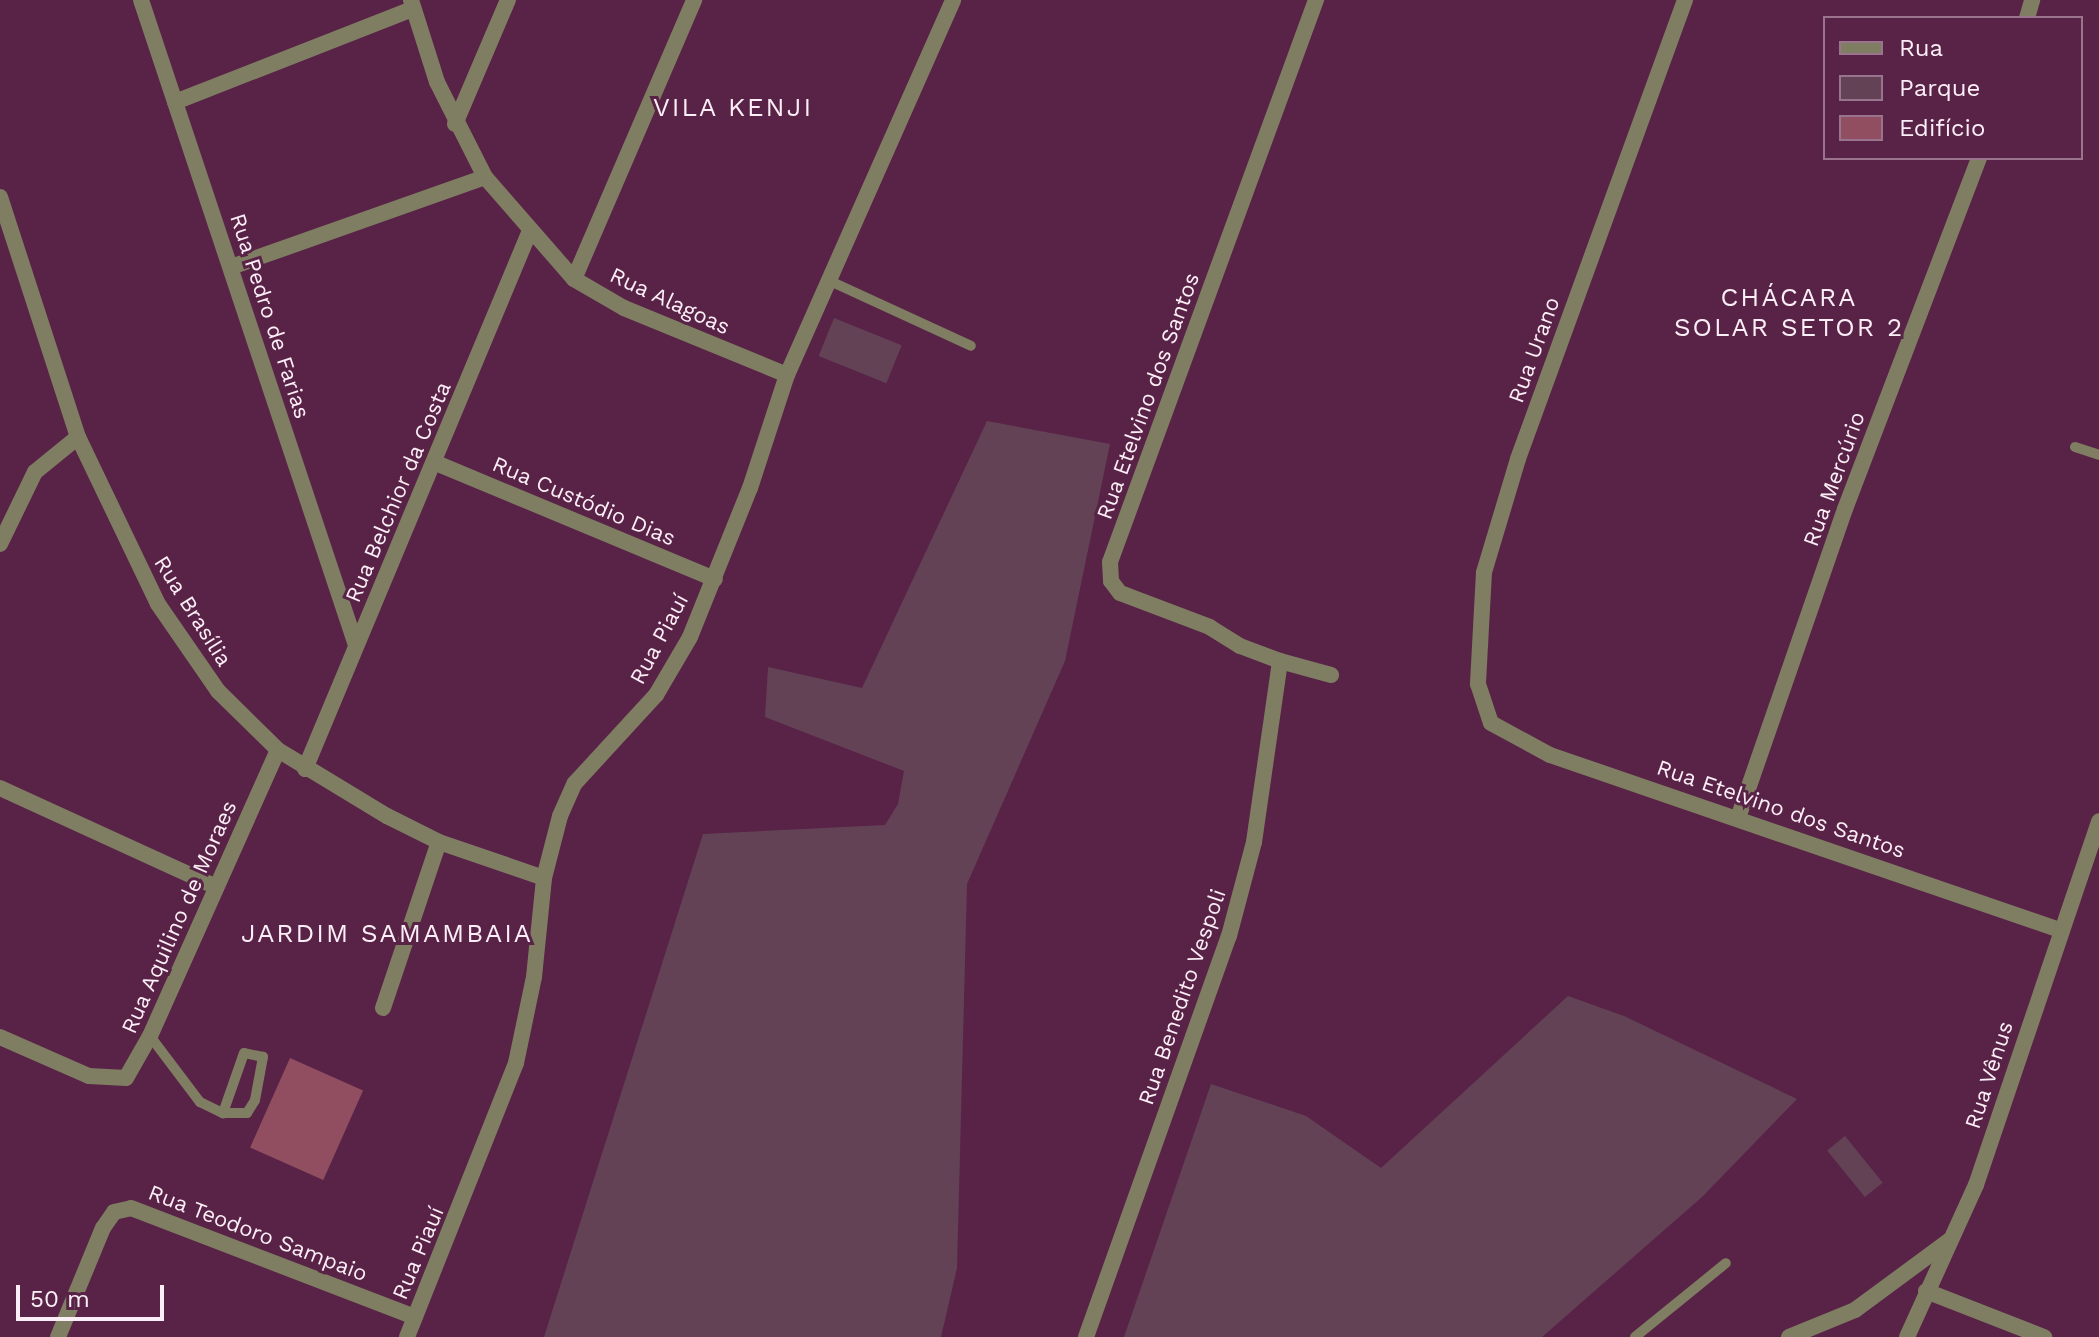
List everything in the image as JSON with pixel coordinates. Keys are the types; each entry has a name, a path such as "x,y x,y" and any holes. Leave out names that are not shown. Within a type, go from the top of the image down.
{"street":[{"name":"Rua Pedro de Farias","path":"141,0 356,645"},
{"path":"455,124 508,0"},
{"path":"574,279 694,0"},
{"name":"Rua Piauí","path":"407,1337 516,1063 534,977 544,878 560,816 575,783 656,695 715,579 787,375 953,0"},
{"name":"Rua Etelvino dos Santos","path":"1316,0 1110,562 1111,581 1120,593 1210,627 1240,646 1331,675"},
{"name":"Rua Urano","path":"1491,723 1478,684 1484,572 1518,459 1685,0"},
{"path":"175,102 412,4"},
{"name":"Rua Alagoas","path":"412,4 455,124 485,177 529,233 574,279 624,308 787,375"},
{"name":"Rua Mercúrio","path":"1738,818 1845,509 1978,160"},
{"path":"231,267 485,177"},
{"name":"Rua Brasília","path":"0,197 78,437 113,516 187,652 235,710 278,750 305,769 439,842 544,878"},
{"name":"Rua Belchior da Costa","path":"305,769 436,463 529,233"},
{"path":"0,544 35,472 78,437"},
{"name":"Rua Custódio Dias","path":"436,463 715,579"},
{"name":"Rua Benedito Vespoli","path":"1086,1337 1229,936 1254,842 1280,661"},
{"name":"Rua Etelvino dos Santos","path":"1491,723 1550,755 2060,930"},
{"name":"Rua Aquilino de Moraes","path":"0,1037 103,1080 126,1078 150,1036 278,750"},
{"path":"0,788 216,887"},
{"name":"Rua Vênus","path":"1907,1337 1976,1185 2099,821"},
{"path":"383,1008 439,842"},
{"name":"Rua Teodoro Sampaio","path":"58,1337 103,1228 114,1212 131,1208 415,1317"},
{"path":"1789,1337 1855,1310 1951,1239"},
{"path":"1926,1291 2044,1337"}],"lane":[{"path":"830,281 971,346"},
{"path":"2075,447 2099,455"},
{"path":"150,1036 200,1102 223,1113 247,1113 255,1100 263,1057 244,1053 223,1113"},
{"path":"1635,1337 1726,1263"}],"green space":[{"path":"834,318 902,345 886,383 819,356"},
{"path":"987,421 1110,444 1065,661 967,884 957,1268 941,1337 544,1337 703,834 885,825 898,804 904,771 765,717 768,667 862,688"},
{"path":"1568,996 1624,1016 1797,1099 1702,1197 1542,1337 1124,1337 1211,1084 1306,1116 1381,1168"},
{"path":"1845,1136 1883,1183 1865,1197 1827,1150"}],"building":[{"path":"290,1058 363,1091 323,1180 250,1148"}],"district":[{"name":"VILA KENJI","path":"733,108"},
{"name":"CHÁCARA SOLAR SETOR 2","path":"1789,313"},
{"name":"JARDIM SAMAMBAIA","path":"387,934"}]}
